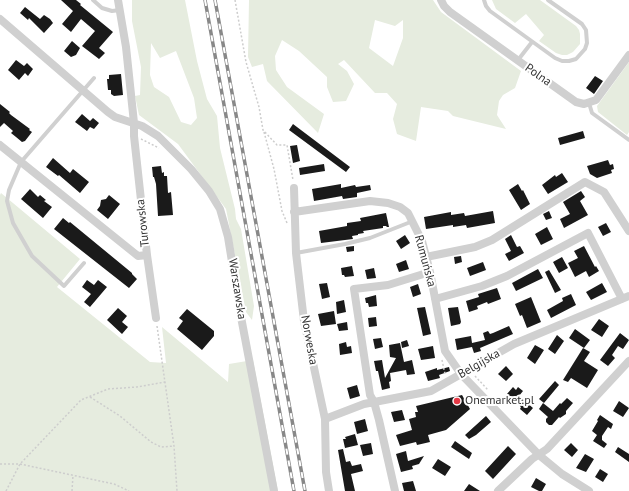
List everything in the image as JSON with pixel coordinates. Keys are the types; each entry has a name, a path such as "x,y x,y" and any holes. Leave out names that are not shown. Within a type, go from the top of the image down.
{"street":[{"name":"Turowska","path":"118,0 126,46 147,255 156,318"},
{"name":"Polna","path":"442,0 444,6 450,12 576,102 584,104 589,103"},
{"name":"Warszawska","path":"0,19 115,117 146,128 158,136 191,169 209,191 223,218 228,237 242,324 274,491"},
{"path":"589,103 596,100 629,55"},
{"path":"0,145 138,256 147,255"},
{"path":"426,257 474,247 492,240 586,182 604,192 629,231"},
{"name":"Norweska","path":"294,188 296,253 304,321 325,419 326,472 329,491"},
{"name":"Rumuńska","path":"294,212 370,201 388,203 400,207 408,213 422,241 430,272 444,347 449,357 461,374 539,455 562,474 589,491"},
{"path":"435,299 482,286 507,276 588,233 625,298"},
{"path":"395,491 379,420 374,402 370,395 354,289 388,285 430,272"},
{"name":"Belgijska","path":"325,419 364,404 431,391 514,344 625,298"},
{"path":"498,491 532,459 539,455 552,443 629,361"}],"lane":[{"path":"93,0 102,8 120,10"},
{"path":"484,0 490,11 555,58 562,61 576,59 588,43 586,30 582,24 548,0"},
{"path":"518,61 532,42"},
{"path":"84,263 64,286 32,256 14,223 7,201 9,190 21,162 94,78"},
{"path":"589,103 592,113 629,140"},
{"path":"296,253 370,238 413,221"}],"path":[{"path":"235,0 246,62 274,169 282,211 287,224"},
{"path":"263,130 277,145 287,146 294,188"},
{"path":"134,136 162,150"},
{"path":"156,318 174,446 177,491"},
{"path":"444,347 440,348 445,377"},
{"path":"6,491 20,464 81,400 108,389 137,387 165,382"},
{"path":"89,397 120,416 151,442 161,447 174,446"},
{"path":"0,464 20,464 114,484 129,491"},
{"path":"72,491 73,476"}],"shaded area":[{"path":"132,0 185,0 197,61 207,99 217,116 220,148 235,209 236,219 241,229 254,306 252,320 246,312 226,209 178,144 139,115 135,96 140,95 141,67 132,21","holes":["151,43 160,58 176,51 194,98 197,118 191,125 181,122 169,97 154,87 150,75"]},
{"path":"249,0 433,0 441,12 521,71 515,88 503,95 499,101 497,115 506,129 453,116 448,111 421,107 416,141 397,134 393,119 397,104 387,93 375,93 344,60 338,64 347,71 354,84 346,101 333,102 327,87 327,77 299,51 282,40 275,56 276,70 287,87 324,114 318,133 267,81 263,64 252,67 248,57","holes":["375,20 395,26 403,20 403,38 393,66 369,48"]},
{"path":"492,0 540,0 576,26 580,34 580,44 573,52 567,55 556,53 539,41 544,35 526,14 515,23 496,9"},
{"path":"629,62 629,132 627,135 598,112 597,106"},
{"path":"1,193 80,259 57,287 150,362 166,363 162,327 228,382 229,364 253,360 278,491 0,491"}],"building":[{"path":"61,0 76,0 113,32 99,48 105,53 99,59 82,46 95,31 81,19 71,32 62,24 73,11"},
{"path":"25,7 40,19 44,15 53,23 44,33 29,18 28,20 20,13"},
{"path":"72,41 80,48 76,55 71,57 64,51"},
{"path":"16,60 24,66 27,63 33,69 28,76 25,73 19,80 8,70"},
{"path":"121,74 123,95 114,96 111,94 111,90 108,90 107,79 109,79 109,75"},
{"path":"595,76 603,81 594,94 586,88"},
{"path":"0,104 10,112 9,113 11,115 30,129 29,130 32,132 25,141 22,142 11,133 13,131 4,123 0,127"},
{"path":"82,114 90,121 93,118 99,123 94,129 90,127 87,131 75,122"},
{"path":"293,124 350,167 346,172 289,130"},
{"path":"583,131 585,138 560,145 558,138"},
{"path":"297,145 300,161 293,163 290,146"},
{"path":"53,158 70,173 73,169 89,182 80,193 59,175 58,176 46,167"},
{"path":"608,160 610,165 613,164 614,169 611,170 612,173 597,178 590,174 587,166"},
{"path":"324,164 325,171 300,175 299,168"},
{"path":"161,166 162,173 164,172 164,176 167,176 168,193 171,192 173,215 158,216 156,184 153,177 152,167"},
{"path":"562,173 568,182 548,194 542,185 555,175 556,177"},
{"path":"341,184 341,188 355,185 356,187 370,185 371,190 357,193 357,197 343,199 342,196 314,201 312,189"},
{"path":"518,184 522,191 523,190 530,204 521,210 509,190"},
{"path":"30,189 38,197 40,195 46,200 44,201 52,207 43,218 21,199"},
{"path":"581,191 585,197 580,201 588,215 564,228 560,219 570,214 563,202"},
{"path":"109,195 120,204 108,219 97,210 100,206 101,200 106,199"},
{"path":"493,211 495,223 467,228 466,225 453,227 453,225 426,229 424,217 451,212 451,215 464,213 465,216"},
{"path":"549,211 552,218 546,220 543,214"},
{"path":"386,213 389,227 383,226 383,228 363,231 364,233 352,236 353,239 321,243 319,231 347,226 347,223 361,221 360,218"},
{"path":"63,218 69,223 70,222 132,273 137,279 129,288 54,229"},
{"path":"606,223 611,232 603,236 598,227"},
{"path":"547,227 553,239 541,245 535,234"},
{"path":"405,235 410,243 401,249 396,241"},
{"path":"511,235 517,247 520,246 524,253 509,261 505,254 511,251 505,239"},
{"path":"354,246 354,251 347,252 346,247"},
{"path":"584,246 595,267 596,266 599,271 589,277 586,271 575,277 568,263 578,258 574,251"},
{"path":"461,256 462,262 455,264 454,257"},
{"path":"562,257 568,268 559,273 553,262"},
{"path":"406,260 409,269 399,272 396,264"},
{"path":"483,262 486,270 470,276 467,268"},
{"path":"352,266 354,276 345,277 342,275 341,268"},
{"path":"374,268 376,278 367,279 365,270"},
{"path":"538,269 543,278 516,291 512,283"},
{"path":"549,270 561,290 555,293 545,272"},
{"path":"87,280 94,285 98,280 107,287 90,307 84,302 91,294 82,287"},
{"path":"327,283 330,297 322,299 319,284"},
{"path":"602,283 607,292 591,300 586,292"},
{"path":"418,284 421,294 413,297 410,287"},
{"path":"497,288 501,299 477,306 478,309 469,312 466,301 479,297 478,294"},
{"path":"571,294 576,305 551,318 547,310 563,301 562,298"},
{"path":"376,295 377,306 369,307 365,298"},
{"path":"531,297 541,322 527,328 522,315 520,316 515,304"},
{"path":"344,300 346,312 337,314 336,302"},
{"path":"425,307 431,334 423,336 417,308"},
{"path":"458,307 461,322 460,324 451,326 448,308"},
{"path":"118,308 127,316 122,322 128,327 122,334 107,320"},
{"path":"187,309 214,331 214,336 202,350 177,329 183,321 179,318"},
{"path":"334,311 336,324 321,326 318,314"},
{"path":"376,317 377,326 369,327 368,318"},
{"path":"599,319 609,326 602,337 591,330"},
{"path":"347,322 348,330 339,331 337,324"},
{"path":"509,326 513,334 480,348 481,351 474,353 472,347 457,350 455,339 471,336 472,343 485,340 483,333 488,331 490,334"},
{"path":"575,329 590,340 584,348 569,338"},
{"path":"620,333 629,340 623,349 618,346 612,355 615,358 608,366 600,360"},
{"path":"557,335 564,341 555,354 548,349"},
{"path":"381,338 383,347 375,349 373,339"},
{"path":"407,340 409,346 402,348 401,342"},
{"path":"346,342 347,347 351,346 352,353 340,355 339,344"},
{"path":"400,343 404,362 412,360 415,374 407,375 406,370 390,373 390,388 382,390 374,361 382,360 385,378 396,358 390,357 389,345"},
{"path":"535,345 544,350 535,364 527,358"},
{"path":"433,346 435,358 421,360 418,349"},
{"path":"583,348 590,352 584,361 598,370 587,388 571,378 568,382 563,380"},
{"path":"506,366 513,374 506,381 498,374"},
{"path":"449,367 450,371 439,375 440,378 428,381 425,372 437,368 437,370"},
{"path":"555,381 559,385 544,403 539,399"},
{"path":"357,385 360,396 350,399 347,388"},
{"path":"513,387 516,390 518,387 523,391 519,396 533,408 527,415 507,394"},
{"path":"462,395 470,409 446,430 428,435 430,442 417,445 416,442 400,446 396,435 412,430 409,419 416,417 415,412 418,412 416,406"},
{"path":"567,398 573,403 566,411 566,414 560,418 559,417 552,425 549,425 546,422 548,417 539,409 543,403 553,411"},
{"path":"619,401 629,408 623,417 613,411"},
{"path":"402,410 405,420 394,422 391,412"},
{"path":"600,415 613,424 611,429 608,427 602,436 602,440 607,444 604,448 593,441 597,435 592,431"},
{"path":"486,416 491,422 469,439 465,435"},
{"path":"365,419 368,431 357,434 354,422"},
{"path":"355,434 358,445 345,448 343,439"},
{"path":"455,441 472,453 469,459 451,447"},
{"path":"371,443 373,454 363,456 360,445"},
{"path":"571,443 578,450 572,457 564,450"},
{"path":"508,446 516,454 493,479 485,471"},
{"path":"618,447 629,454 629,462 615,452"},
{"path":"343,449 346,462 350,461 352,466 361,464 363,471 351,474 355,491 345,491 338,450"},
{"path":"406,451 408,461 424,456 419,464 412,466 413,469 401,472 396,454"},
{"path":"585,454 594,459 586,472 576,468"},
{"path":"438,459 451,467 445,476 432,468"},
{"path":"600,469 608,474 603,482 595,477"},
{"path":"536,478 546,484 542,491 531,487"},
{"path":"413,481 416,491 404,491 402,483"},
{"path":"469,484 480,491 464,491"}],"railway":[{"path":"205,0 294,491"},
{"path":"215,0 305,491"}],"place":[{"name":"Onemarket.pl","path":"457,401"}]}
